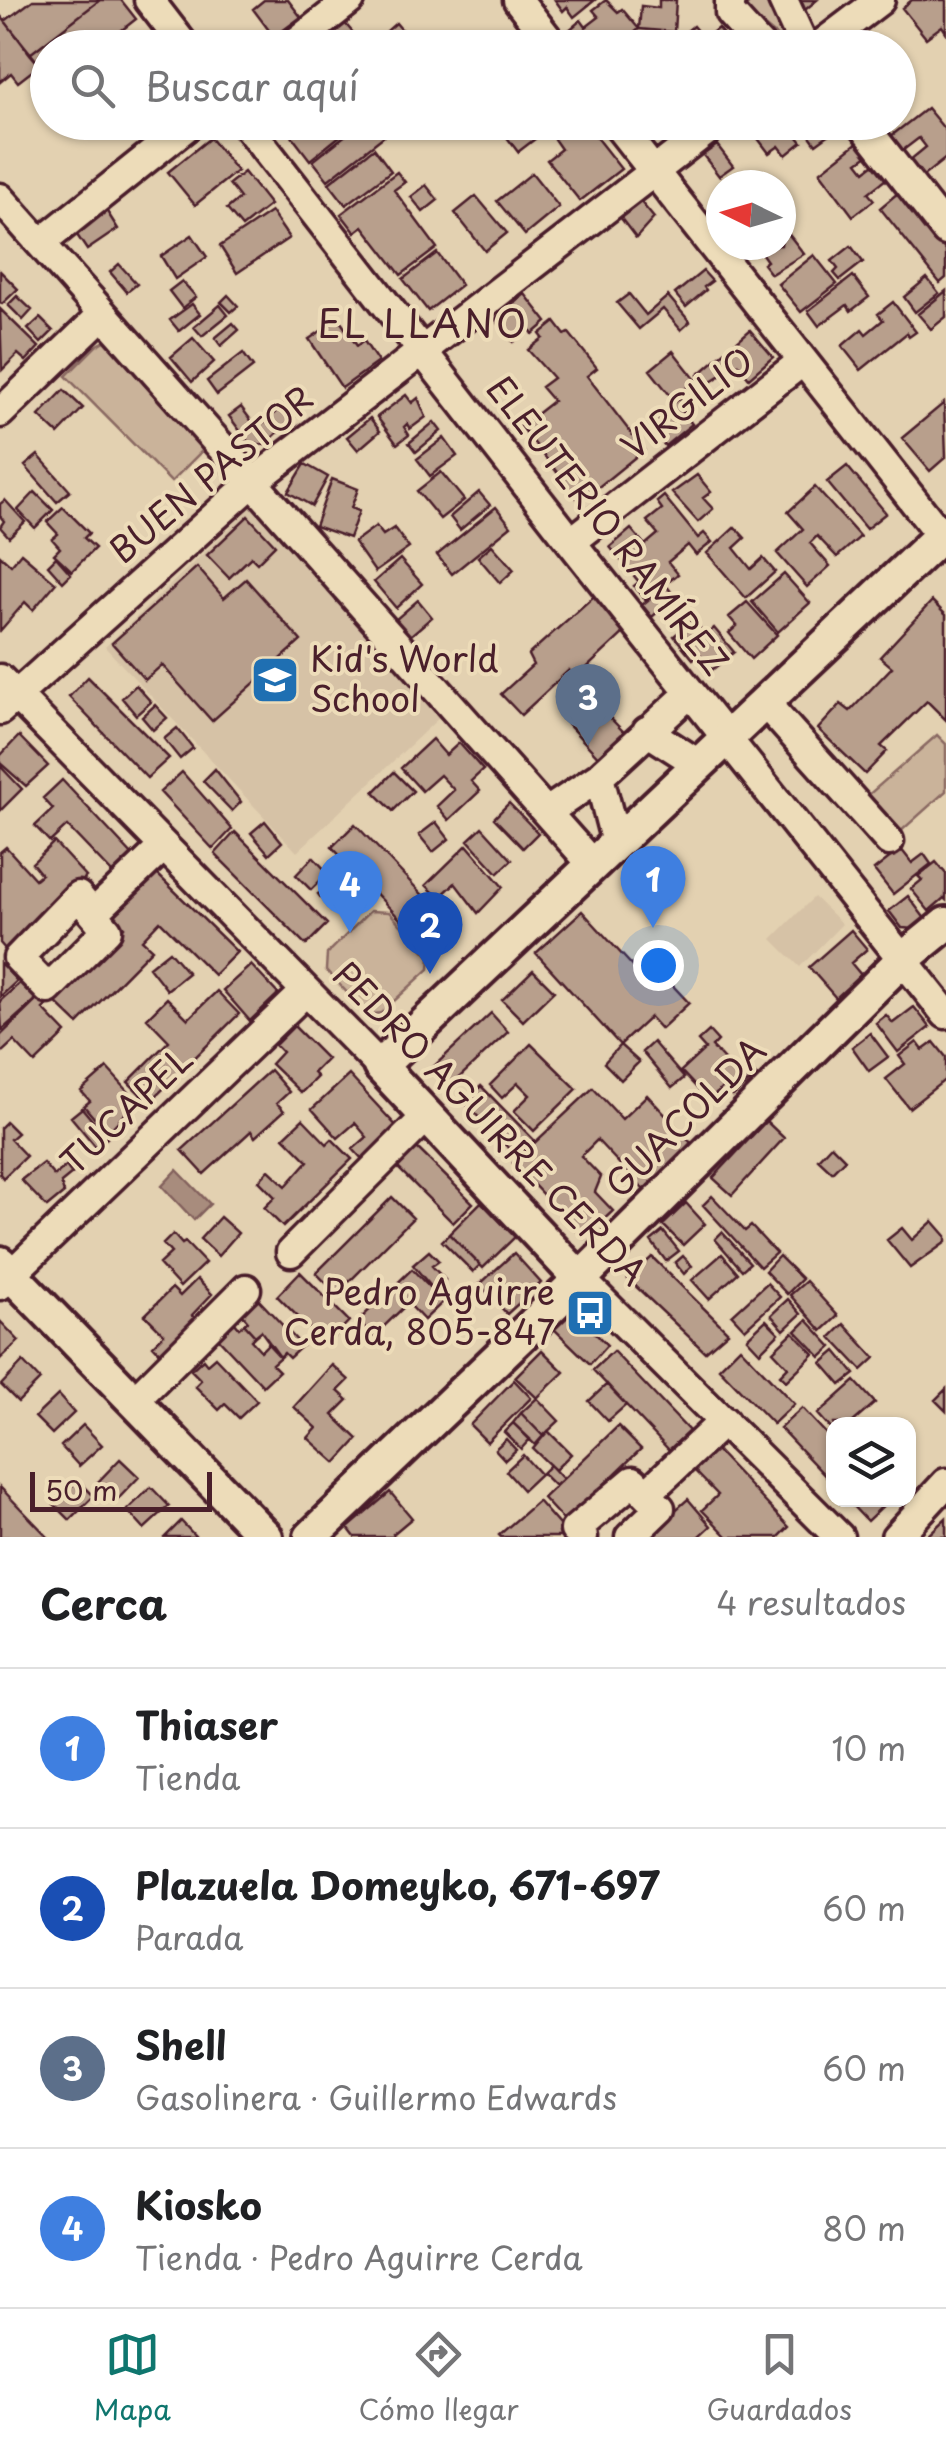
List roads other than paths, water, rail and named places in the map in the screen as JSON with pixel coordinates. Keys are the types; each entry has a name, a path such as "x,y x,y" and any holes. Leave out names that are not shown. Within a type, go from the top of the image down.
{"main road":[{"path":"380,1066 944,536"},
{"name":"GUACOLDA","path":"311,1537 580,1279 903,959 946,924"},
{"name":"PEDRO AGUIRRE CERDA","path":"380,1066 580,1279"},
{"path":"4,1274 266,1537"}],"street":[{"path":"149,0 172,30"},
{"path":"311,30 350,0"},
{"path":"518,0 541,30"},
{"path":"730,0 730,13 746,30"},
{"path":"783,0 797,30"},
{"path":"841,30 880,0"},
{"path":"41,244 170,140"},
{"name":"ELEUTERIO RAMÍREZ","path":"258,140 946,1014"},
{"path":"628,140 944,536"},
{"name":"BUEN PASTOR","path":"5,695 253,482 695,140"},
{"path":"875,140 946,231"},
{"path":"0,198 547,812 605,854"},
{"path":"0,413 103,314"},
{"name":"VIRGILIO","path":"571,542 803,361"},
{"path":"547,812 598,778 690,693"},
{"name":"PEDRO AGUIRRE CERDA","path":"5,695 164,846 380,1066"},
{"path":"765,702 889,841"},
{"path":"647,731 700,765"},
{"path":"598,778 605,854"},
{"path":"94,913 164,846"},
{"name":"TUCAPEL","path":"4,1274 306,991"},
{"path":"291,1252 428,1115"},
{"name":"PEDRO AGUIRRE CERDA","path":"580,1279 839,1537"},
{"path":"134,1401 246,1289"},
{"path":"646,1494 724,1420"},
{"path":"582,1537 576,1530 633,1481 660,1508 630,1537"},
{"path":"896,1537 946,1483"}],"place":[{"name":"Kid's World School","path":"275,680"},
{"name":"Shell","path":"588,746"},
{"name":"Thiaser","path":"653,928"},
{"name":"Kiosko","path":"350,933"},
{"name":"Plazuela Domeyko, 671-697","path":"430,974"},
{"name":"Pedro Aguirre Cerda, 805-847","path":"590,1313"}],"district":[{"name":"EL LLANO","path":"423,325"}]}
